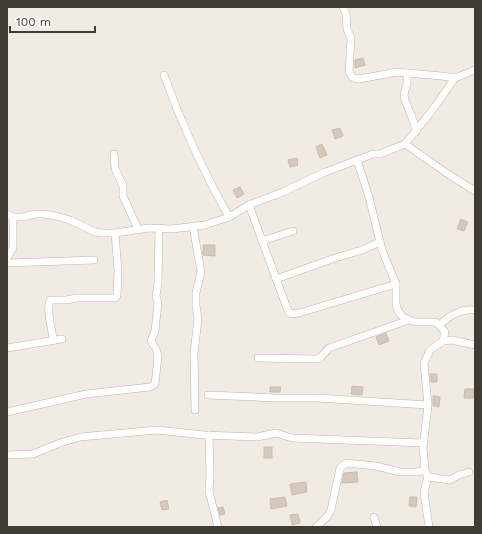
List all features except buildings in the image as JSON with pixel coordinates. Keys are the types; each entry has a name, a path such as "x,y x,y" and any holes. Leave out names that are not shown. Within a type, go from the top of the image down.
{"street":[{"path":"343,7 351,38 349,72 353,78 372,78 397,72 455,78 475,70"},
{"path":"407,73 407,83 404,94 416,132"},
{"path":"164,76 185,131 201,165 229,216"},
{"path":"7,258 13,248 10,216 44,214 70,220 96,232 115,233 138,229 172,229 205,225 229,216 249,205 288,190 323,173 405,144 416,132 455,78"},
{"path":"405,144 475,191"},
{"path":"114,154 115,168 123,186 123,196 138,229"},
{"path":"357,160 369,197 382,250 396,284 396,304 398,311 402,316 409,320 416,322 435,322 440,325 452,340"},
{"path":"249,205 262,241 268,252 288,311 291,314 299,314 396,284"},
{"path":"193,226 200,272 196,299 198,319 194,353 195,410"},
{"path":"7,412 74,396 150,387 155,384 158,356 151,341 155,330 158,303 156,296 158,284 159,228"},
{"path":"262,241 293,231"},
{"path":"53,340 52,325 48,308 50,300 115,298 117,296 118,271 115,233"},
{"path":"276,279 362,250 380,242"},
{"path":"7,262 94,260"},
{"path":"440,325 448,317 466,310 475,310"},
{"path":"258,358 317,359 321,357 329,348 409,320"},
{"path":"443,341 445,332"},
{"path":"7,348 62,339"},
{"path":"429,527 424,492 426,473 423,443 428,406 424,363 430,350 443,341 452,340 475,344"},
{"path":"208,394 276,398 317,398 428,406"},
{"path":"7,455 33,454 80,437 157,430 209,435 257,437 276,433 292,438 423,443"},
{"path":"209,435 209,492 218,527"},
{"path":"316,527 327,517 331,510 340,468 343,464 376,466 404,473 426,473 450,480 459,474 469,472"},
{"path":"374,517 377,527"}]}
